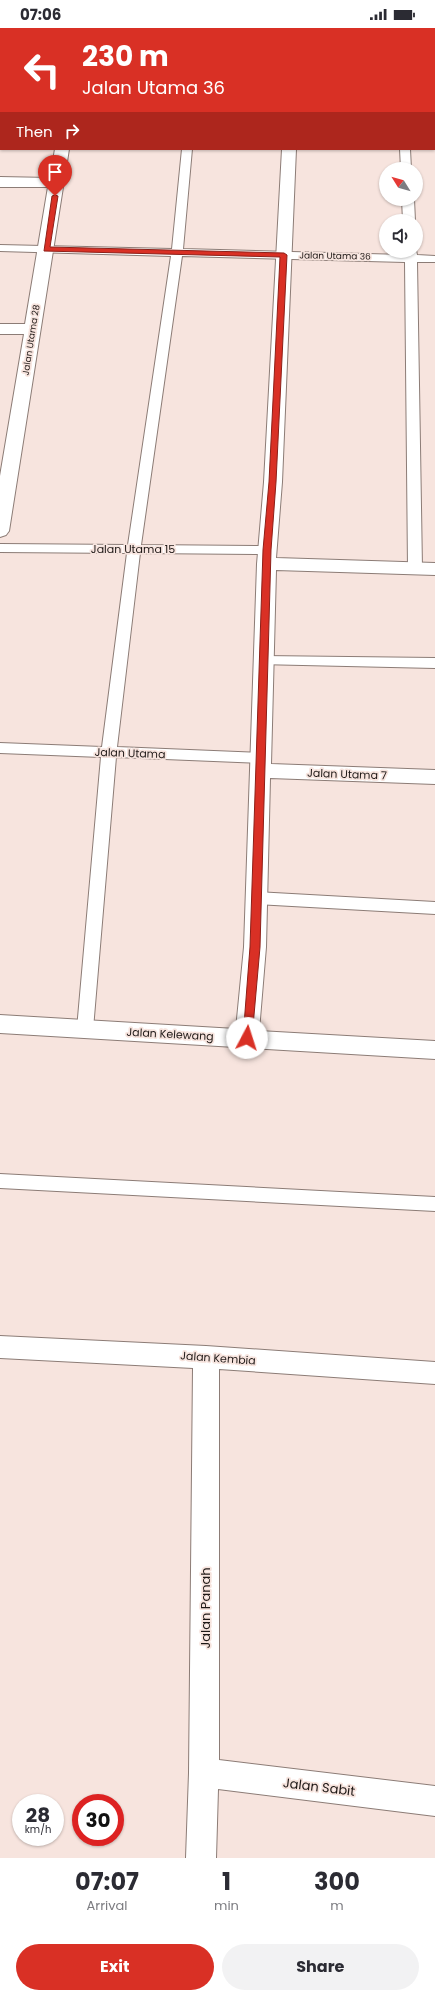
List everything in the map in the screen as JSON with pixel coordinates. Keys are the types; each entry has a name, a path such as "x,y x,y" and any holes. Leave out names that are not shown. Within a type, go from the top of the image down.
{"street":[{"name":"Jalan Utama 28","path":"0,531 5,464 33,329 62,150"},
{"name":"Jalan Utama 36","path":"247,1038 255,947 266,557 273,482 289,150"},
{"path":"0,182 57,183"},
{"path":"0,329 33,329"},
{"name":"Jalan Utama 15","path":"266,557 435,569"},
{"name":"Jalan Utama 7","path":"260,765 435,777"},
{"name":"Jalan Kelewang","path":"0,1024 435,1050"},
{"name":"Jalan Kembia","path":"0,1347 206,1357 435,1373"},
{"name":"Jalan Panah","path":"201,1858 204,1773 206,1357"},
{"name":"Jalan Sabit","path":"204,1773 435,1801"}],"lane":[{"path":"85,1029 110,752 134,549 177,252 187,150"},
{"path":"405,150 406,162"},
{"name":"Jalan Utama 36","path":"0,248 284,255 379,255"},
{"name":"Jalan Utama 36","path":"423,257 435,259"},
{"path":"411,258 415,568"},
{"name":"Jalan Utama 15","path":"0,548 134,549 266,557"},
{"path":"263,661 435,663"},
{"name":"Jalan Utama","path":"0,748 110,752 260,765"},
{"path":"256,898 435,908"},
{"path":"0,1181 435,1204"}],"route":[{"path":"55,196 46,249 284,255 273,482 267,550 255,947 247,1038"}]}
